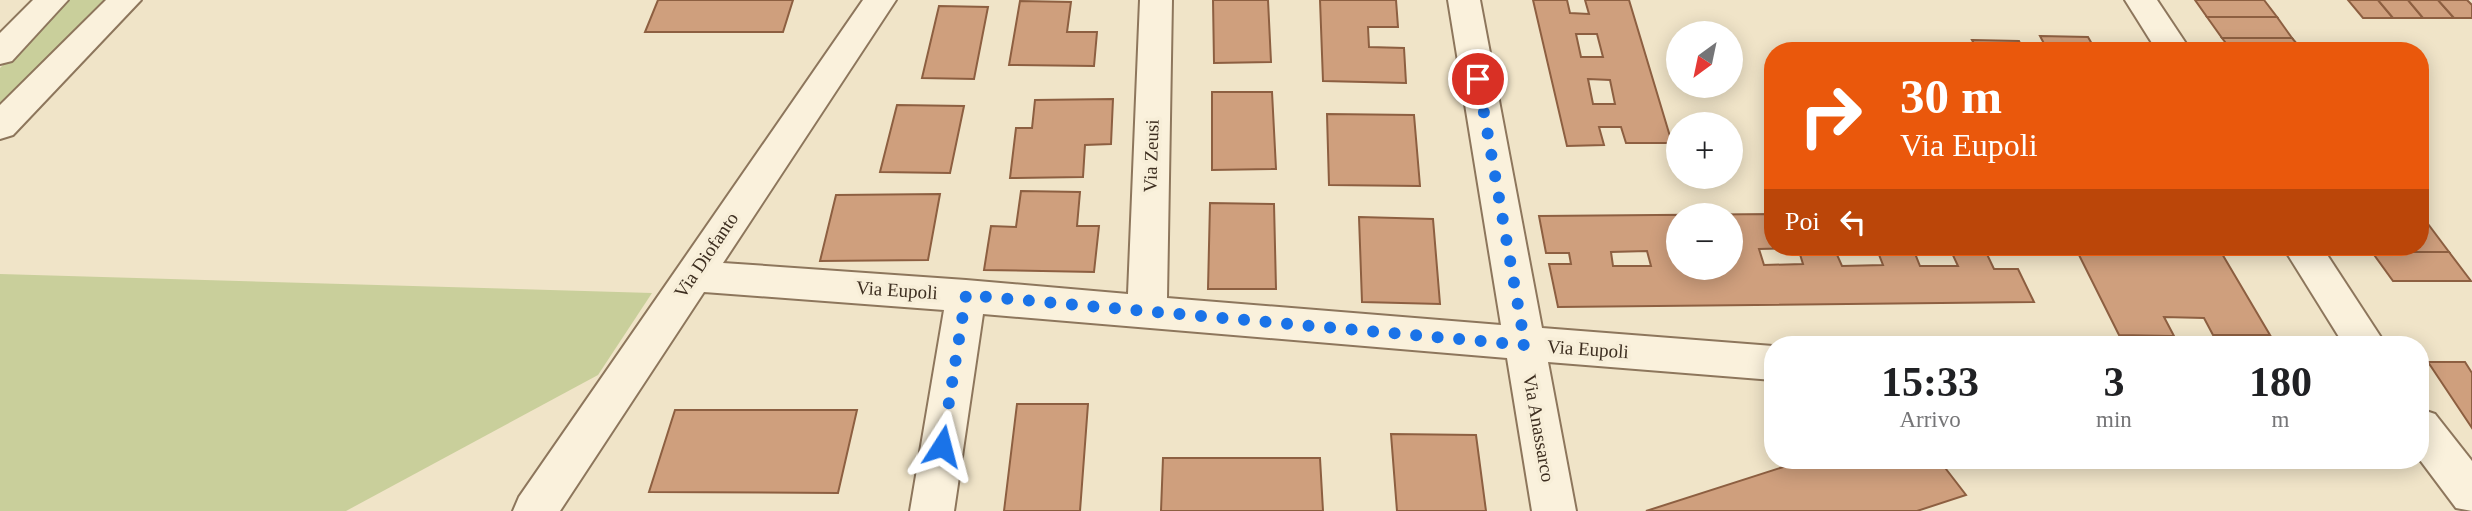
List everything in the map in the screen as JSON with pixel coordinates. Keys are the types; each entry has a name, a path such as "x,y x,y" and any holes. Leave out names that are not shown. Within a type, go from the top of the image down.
{"street":[{"path":"0,53 52,0"},
{"path":"0,126 125,0"},
{"name":"Via Diofanto","path":"535,511 691,276 880,0"},
{"name":"Via Zeusi","path":"1147,311 1156,0"},
{"name":"Via Anassarco","path":"1464,0 1554,511"},
{"path":"2141,0 2168,42"},
{"path":"2308,256 2360,336"},
{"name":"Via Eupoli","path":"691,276 966,295 1525,345 1764,362"},
{"path":"932,511 966,295"},
{"path":"2429,438 2468,485"}],"green space":[{"path":"67,0 112,0 0,104 0,68"},
{"path":"0,274 652,293 598,375 346,511 0,511"}],"building":[{"path":"658,0 793,0 783,32 645,32"},
{"path":"1213,0 1268,0 1271,62 1214,63"},
{"path":"1320,0 1396,0 1398,27 1368,27 1369,47 1404,48 1406,83 1323,81"},
{"path":"1533,0 1567,0 1570,13 1589,14 1585,0 1629,0 1666,123 1666,143 1626,143 1621,127 1599,127 1604,145 1567,146","holes":["1576,34 1597,34 1603,57 1581,57","1588,79 1610,80 1615,104 1593,104"]},
{"path":"2195,0 2264,0 2277,17 2207,17"},
{"path":"2348,0 2378,0 2393,18 2363,18"},
{"path":"2378,0 2408,0 2423,18 2393,18"},
{"path":"2408,0 2438,0 2454,18 2423,18"},
{"path":"2438,0 2467,0 2472,5 2472,18 2454,18"},
{"path":"1020,1 1071,2 1067,32 1097,32 1094,66 1009,65"},
{"path":"939,6 988,7 974,79 922,78"},
{"path":"2207,17 2277,17 2292,38 2222,38"},
{"path":"2040,36 2088,37 2091,42 2043,42"},
{"path":"2222,38 2292,38 2295,42 2225,42"},
{"path":"1972,40 2020,42 1973,42"},
{"path":"1212,92 1272,92 1276,169 1212,170"},
{"path":"1113,99 1111,144 1085,145 1083,177 1010,178 1016,128 1032,128 1035,100"},
{"path":"897,105 964,106 950,173 880,172"},
{"path":"1327,114 1414,115 1420,186 1329,185"},
{"path":"1021,191 1080,192 1077,226 1099,226 1094,272 984,270 991,226 1016,227"},
{"path":"940,194 928,260 820,261 836,195"},
{"path":"1210,203 1274,204 1276,289 1208,289"},
{"path":"1743,214 1764,214 1764,249 1759,249 1764,265 1803,264 1800,256 1838,256 1842,266 1883,265 1880,256 1916,256 1920,266 1958,266 1953,256 1988,256 1994,269 2018,269 2034,302 1558,307 1549,264 1571,264 1569,253 1546,253 1539,216 1666,215 1666,280 1743,280","holes":["1647,251 1651,266 1613,266 1611,252"]},
{"path":"1359,217 1433,219 1440,304 1362,302"},
{"path":"2429,225 2449,252 2429,252"},
{"path":"2429,252 2449,252 2471,281 2393,281 2375,256 2429,256"},
{"path":"2080,256 2223,256 2270,335 2213,335 2204,318 2164,317 2174,336 2119,335"},
{"path":"2429,362 2465,362 2472,373 2472,428"},
{"path":"1017,404 1088,404 1080,511 1004,511"},
{"path":"675,410 857,410 838,493 649,492"},
{"path":"1391,434 1476,435 1486,511 1397,511"},
{"path":"1163,458 1320,458 1323,511 1161,511"},
{"path":"1777,469 1946,469 1966,495 1917,511 1646,511"}],"route":[{"path":"942,446 966,295 1525,345 1478,79"}]}
